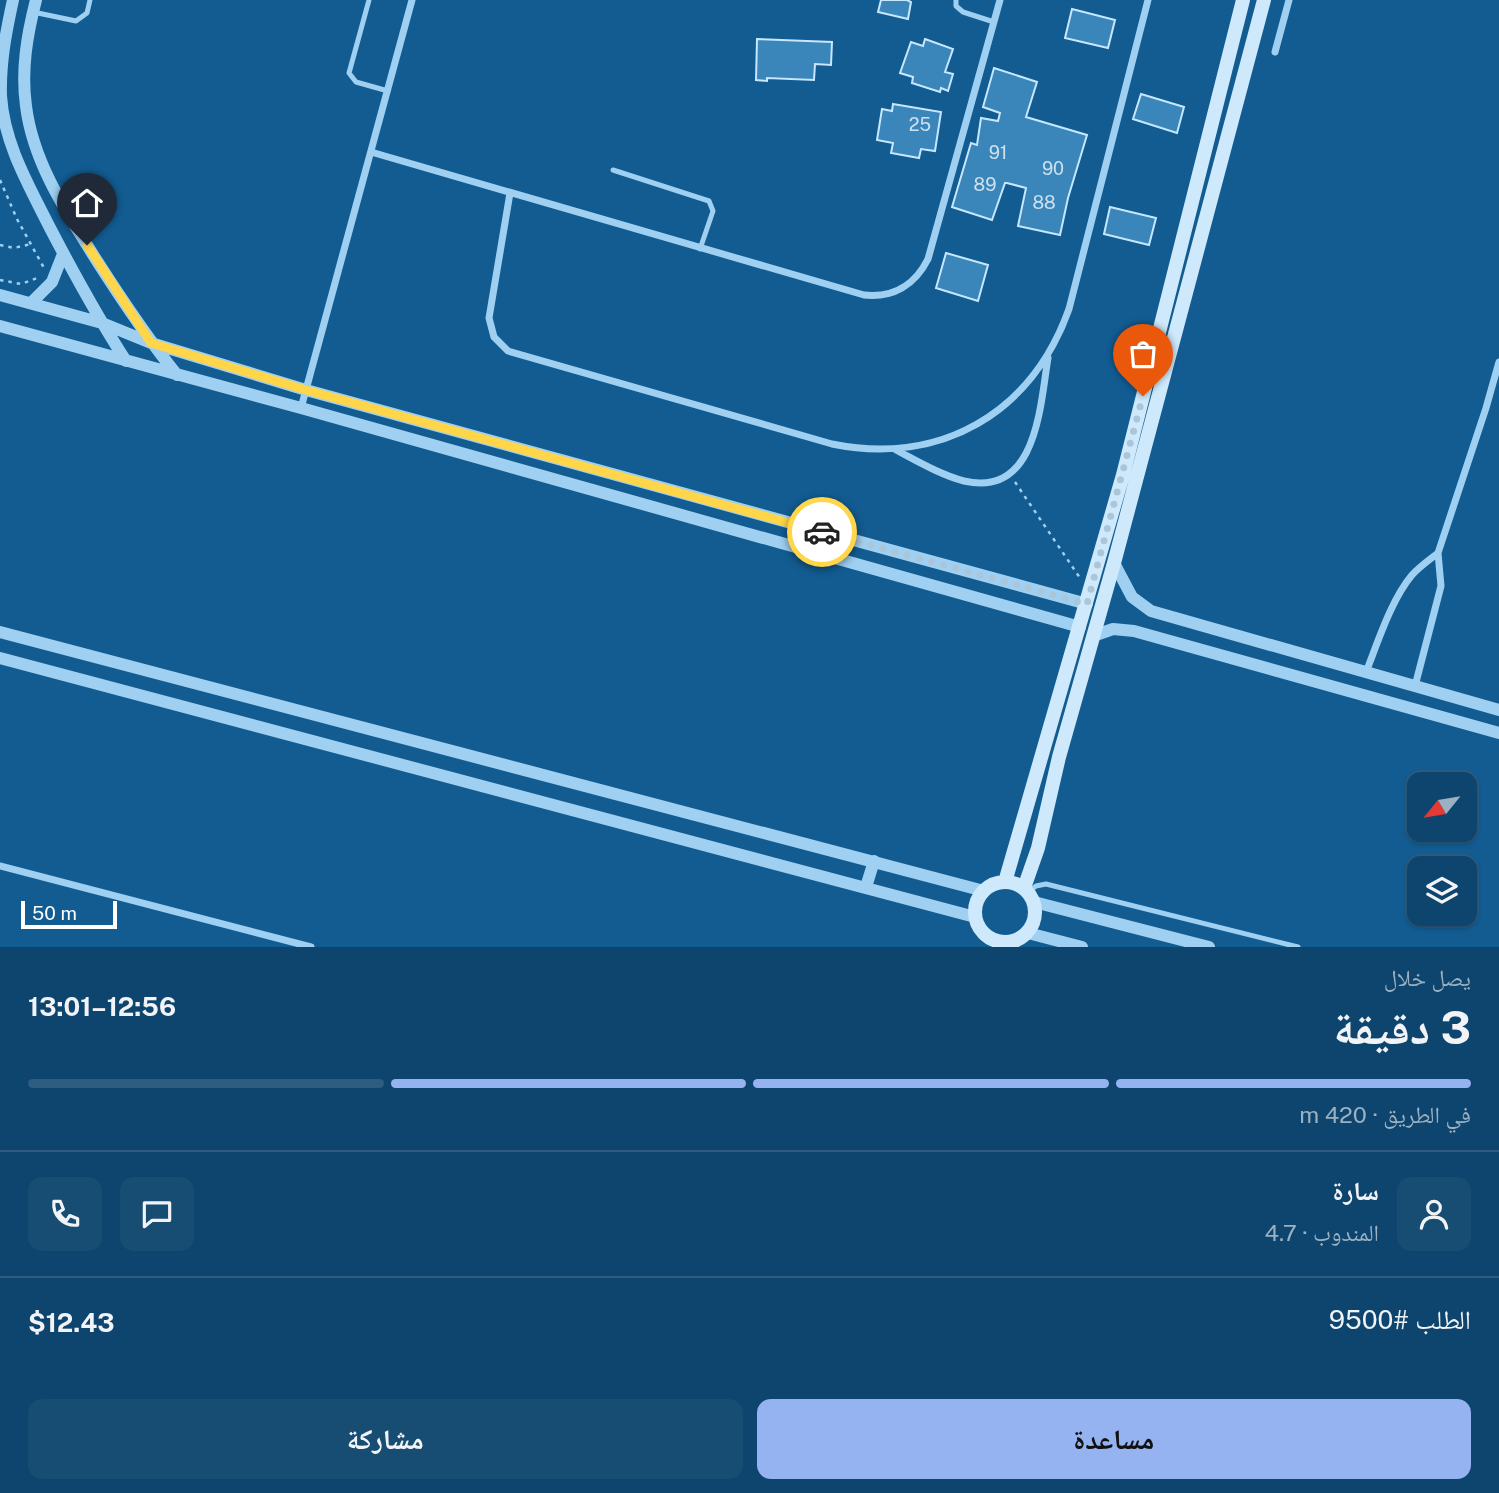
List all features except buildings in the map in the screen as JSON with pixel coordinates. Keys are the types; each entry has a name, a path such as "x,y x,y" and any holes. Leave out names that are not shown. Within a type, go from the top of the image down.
{"main road":[{"path":"1029,894 1005,882 990,886 984,891 976,903 975,917 989,943 1011,945 1028,933 1035,919 1029,894 1038,848 1059,757 1114,563 1130,477 1243,0"},
{"path":"1005,882 1088,599 1130,477 1264,0"},
{"path":"1041,752 1059,757"}],"street":[{"path":"13,0 4,38 1,97 14,155 63,254 126,362"},
{"path":"301,408 412,0"},
{"path":"371,152 864,295 892,293 910,284 928,259 1000,0"},
{"path":"510,193 489,318 494,337 508,351 832,444 855,449 895,450 925,445 953,436 989,418 1020,392 1060,333 1069,309 1148,0"},
{"path":"1275,52 1289,0"},
{"path":"34,6 26,45 24,76 26,108 36,148 73,224 151,343 177,375"},
{"path":"31,303 52,282 63,254"},
{"path":"0,295 102,323 151,343 306,390 1088,599"},
{"path":"0,326 1080,627"},
{"path":"895,450 970,482 990,481 1009,473 1023,461 1032,444 1049,352"},
{"path":"1415,686 1441,586 1438,553 1499,362"},
{"path":"1366,672 1386,622 1406,583 1438,553"},
{"path":"1114,563 1132,597 1151,611 1499,710"},
{"path":"1144,633 1151,611"},
{"path":"1093,636 1113,629 1144,633 1499,733"},
{"path":"0,632 984,891"},
{"path":"0,658 975,917"},
{"path":"298,737 304,712"},
{"path":"866,887 874,861"},
{"path":"0,866 311,947"},
{"path":"1029,894 1209,947"},
{"path":"1028,933 1083,947"}],"lane":[{"path":"34,6 76,20 87,13 89,0"},
{"path":"369,0 349,73 356,82 388,91"},
{"path":"956,0 956,6 963,12 994,22"},
{"path":"612,170 709,201 713,211 700,249"},
{"path":"1029,894 1036,886 1046,884 1298,947"}],"path":[{"path":"0,180 44,266 41,275 32,281 21,284 0,279"},
{"path":"0,245 13,248 31,244"},
{"path":"1009,473 1088,599"}],"way so far":[{"path":"822,532 1087,604 1143,396"}],"route":[{"path":"87,245 151,343 306,390 822,532"}]}
